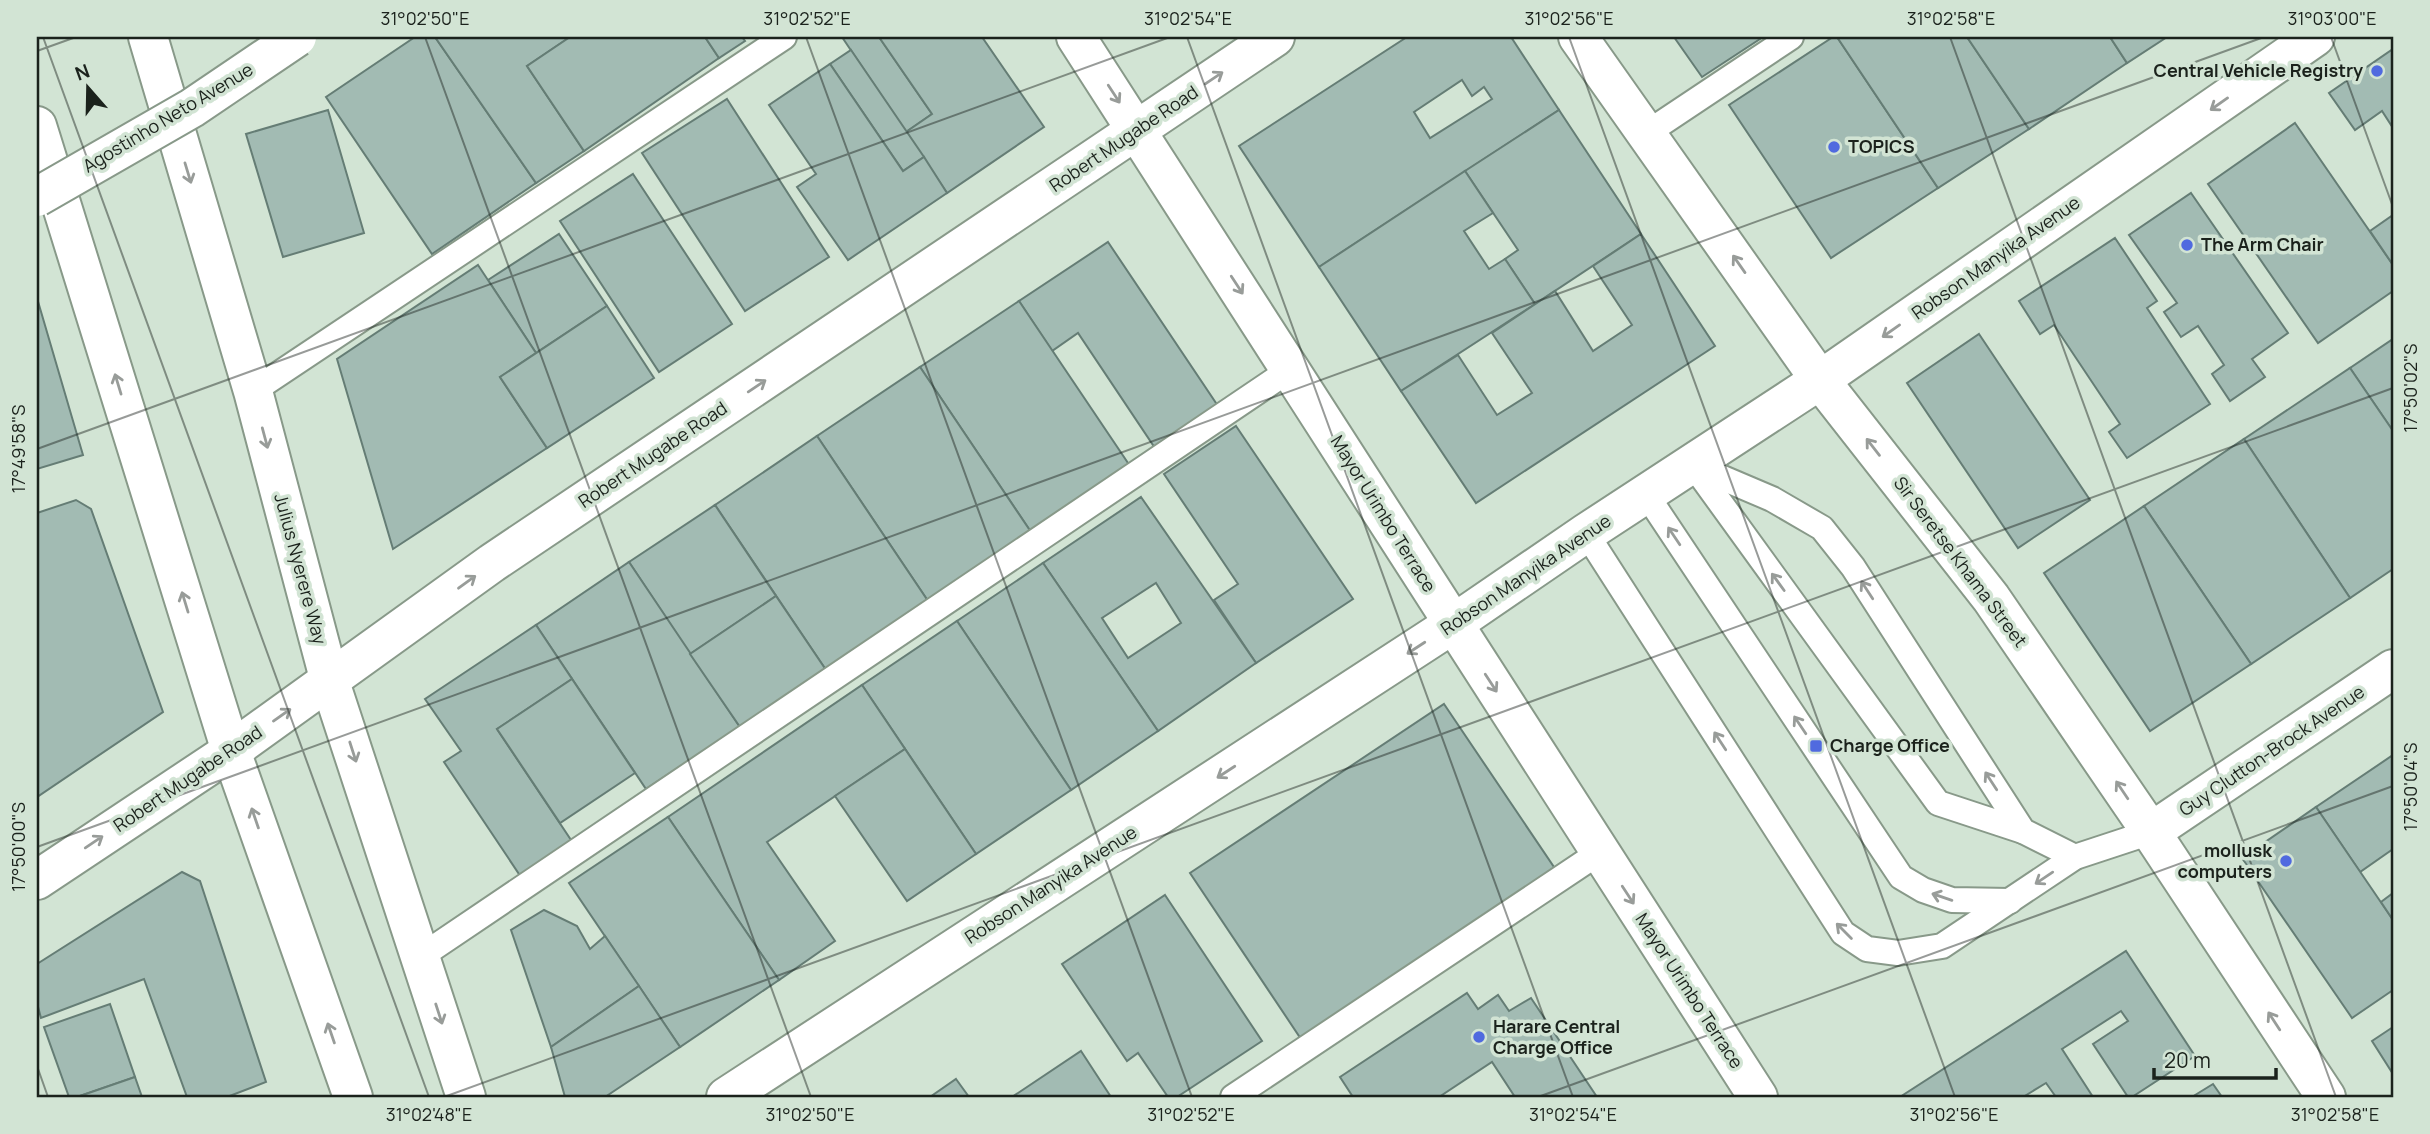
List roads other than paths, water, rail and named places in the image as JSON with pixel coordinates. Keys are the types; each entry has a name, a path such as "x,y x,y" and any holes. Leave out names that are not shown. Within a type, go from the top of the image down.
{"main road":[{"name":"Julius Nyerere Way","path":"148,37 253,391 330,682 466,1097"},
{"name":"Agostinho Neto Avenue","path":"37,197 192,108 297,37"},
{"name":"Mayor Urimbo Terrace","path":"1076,37 1758,1097"},
{"name":"Robert Mugabe Road","path":"37,880 231,751 492,563 1275,37"},
{"name":"Sir Seretse Khama Street","path":"1578,37 1820,380 1991,598 2151,832 2326,1097"},
{"name":"Robson Manyika Avenue","path":"726,1097 1452,624 1820,380 2315,37"},
{"path":"37,130 231,751 353,1097"},
{"name":"Guy Clutton-Brock Avenue","path":"2151,832 2393,669"}],"lane":[{"path":"253,391 784,37"},
{"path":"1647,133 1791,37"},
{"path":"421,957 1291,369"},
{"path":"1692,465 1772,499 1822,528 1853,568 2023,831"},
{"path":"1692,465 1938,803 2023,831 2075,857"},
{"path":"1646,494 1901,877 1923,890 1952,900 2010,901"},
{"path":"1586,533 1843,933 1867,948 1898,953 1942,946 2075,857 2151,832"},
{"path":"1233,1097 1600,852"}],"place":[{"name":"Central Vehicle Registry","path":"2377,71"},
{"name":"TOPICS","path":"1834,147"},
{"name":"The Arm Chair","path":"2187,245"},
{"name":"Charge Office","path":"1816,746"},
{"name":"mollusk computers","path":"2286,861"},
{"name":"Harare Central Charge Office","path":"1479,1037"}]}
